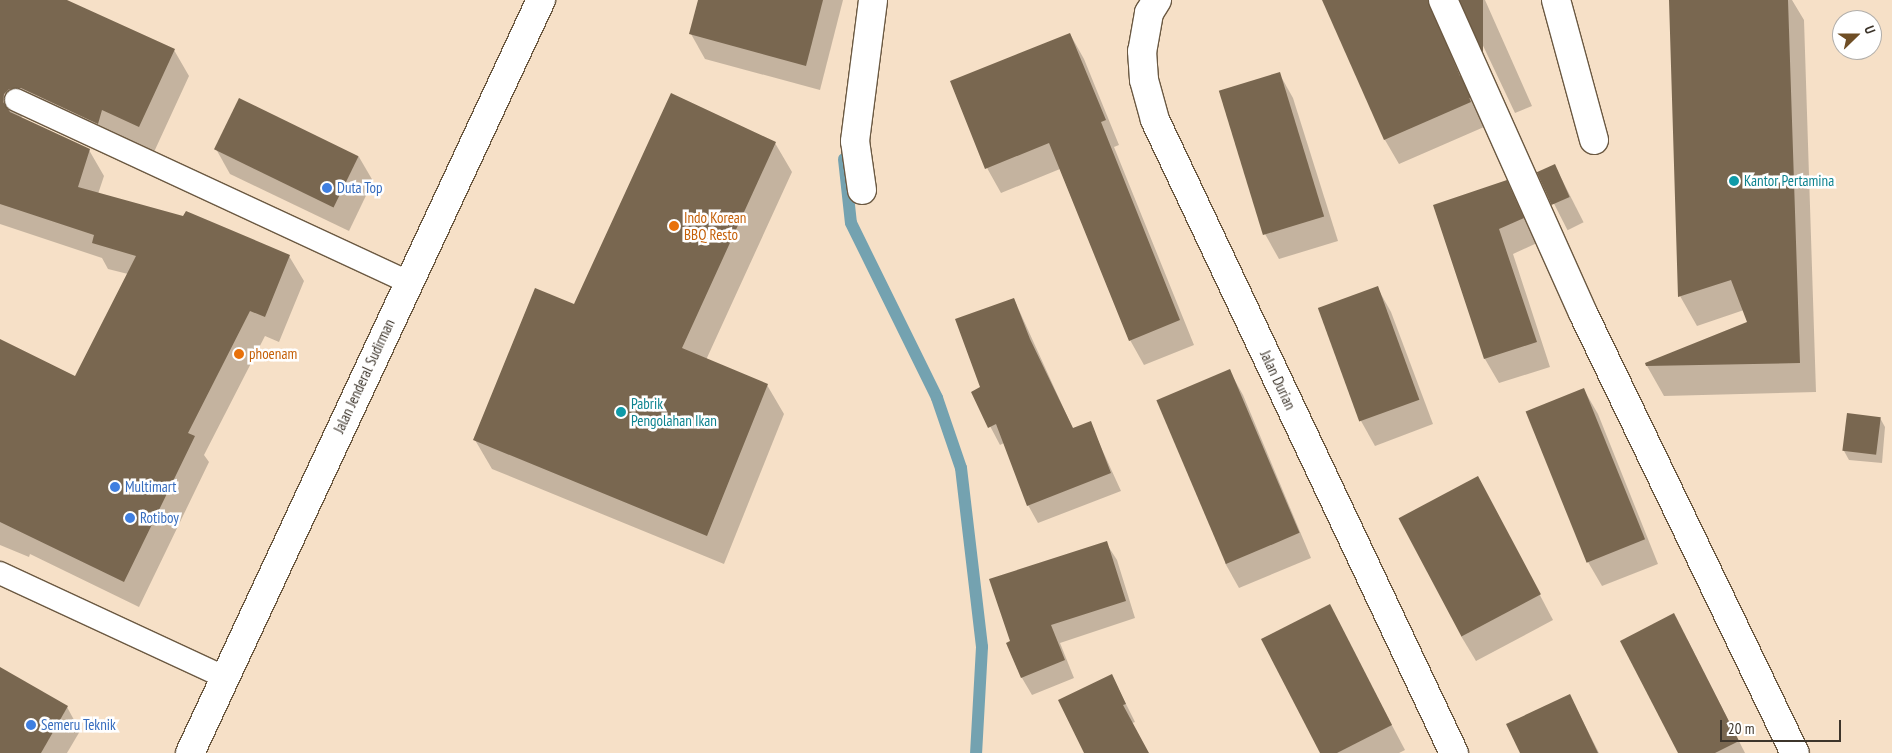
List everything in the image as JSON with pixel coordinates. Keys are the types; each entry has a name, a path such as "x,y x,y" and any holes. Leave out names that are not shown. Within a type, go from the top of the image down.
{"street":[{"path":"862,190 855,141 874,0"},
{"name":"Jalan Durian","path":"1157,0 1149,13 1142,51 1144,80 1156,120 1454,753"},
{"path":"1443,0 1583,313 1795,753"},
{"path":"1556,0 1594,140"},
{"name":"Jalan Jenderal Sudirman","path":"190,753 536,2"}],"lane":[{"path":"16,100 408,282"},
{"path":"0,573 224,677"}],"building":[{"path":"0,0 67,0 175,49 139,127 102,110 98,124 21,88 9,89 4,94 3,102 10,112 90,149 78,187 183,216 186,211 290,255 265,317 250,311 188,433 195,436 124,582 0,522 0,339 75,376 136,256 92,243 94,235 0,204"},
{"path":"698,0 823,0 806,66 689,34"},
{"path":"1322,0 1428,0 1471,102 1384,140"},
{"path":"1460,0 1483,0 1483,98 1460,98"},
{"name":"Kantor Pertamina","path":"1669,0 1788,0 1800,363 1646,366 1645,363 1747,322 1731,280 1678,297"},
{"path":"1070,33 1106,120 1101,122 1180,320 1129,341 1049,143 985,169 950,81"},
{"path":"1280,72 1324,216 1263,235 1219,91"},
{"name":"Pabrik Pengolahan Ikan","path":"671,93 776,142 682,348 768,384 707,536 473,440 535,288 574,304"},
{"path":"239,98 359,156 334,208 214,149"},
{"path":"1555,164 1570,197 1551,205 1537,172"},
{"path":"1507,180 1524,218 1499,229 1537,342 1484,359 1433,205"},
{"path":"1378,286 1419,400 1359,422 1318,308"},
{"path":"1014,298 1030,339 1073,428 1091,421 1111,473 1027,506 996,424 988,428 971,392 980,387 955,319"},
{"path":"1230,369 1300,533 1226,564 1156,400"},
{"path":"1584,388 1645,539 1587,563 1526,412"},
{"path":"1847,413 1881,417 1876,455 1842,451"},
{"path":"1478,476 1541,594 1461,637 1399,518"},
{"path":"1107,541 1126,601 1051,625 1065,660 1021,678 1006,643 1010,641 989,579"},
{"path":"1330,604 1392,725 1337,753 1320,753 1261,639"},
{"path":"1674,613 1739,741 1715,753 1678,753 1620,641"},
{"path":"0,667 68,706 41,753 0,753"},
{"path":"1112,674 1126,704 1123,705 1149,753 1084,753 1058,700"},
{"path":"1570,694 1598,753 1520,753 1506,724"}],"waterway":[{"path":"844,159 851,223 937,398 961,468 982,647 976,753"}],"place":[{"name":"Kantor Pertamina","path":"1734,181"},
{"name":"Duta Top","path":"327,188"},
{"name":"Indo Korean BBQ Resto","path":"674,226"},
{"name":"phoenam","path":"239,354"},
{"name":"Pabrik Pengolahan Ikan","path":"621,412"},
{"name":"Multimart","path":"115,487"},
{"name":"Rotiboy","path":"130,518"},
{"name":"Semeru Teknik","path":"31,725"}]}
